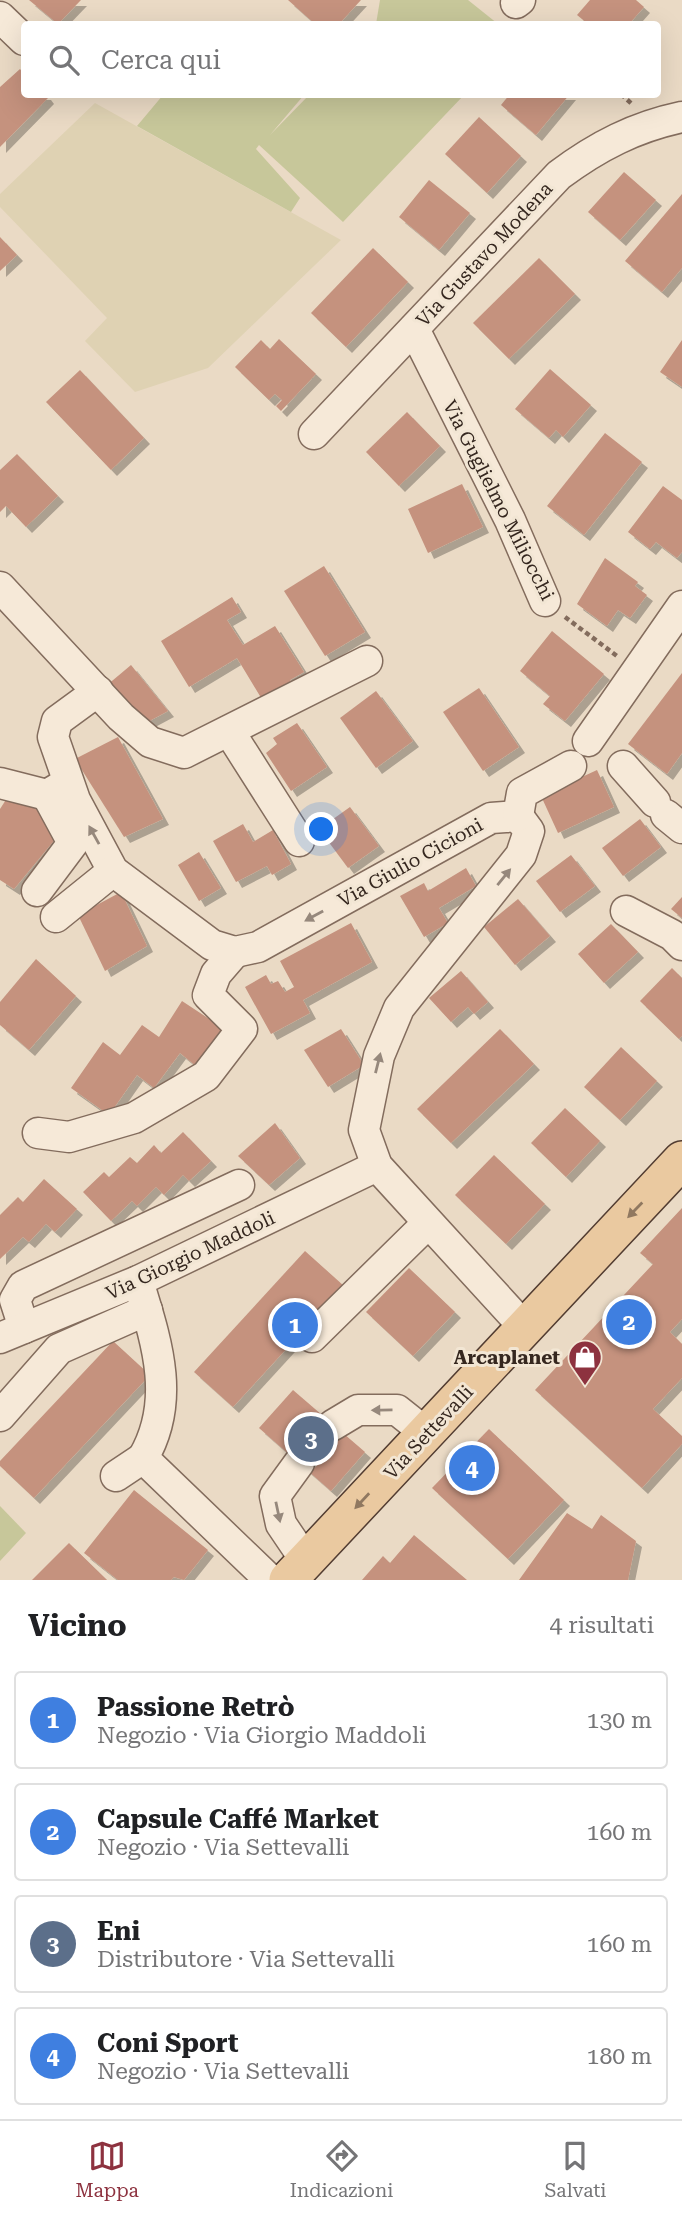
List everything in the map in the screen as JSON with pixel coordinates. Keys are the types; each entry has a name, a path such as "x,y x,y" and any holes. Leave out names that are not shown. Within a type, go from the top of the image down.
{"main road":[{"name":"Via Settevalli","path":"297,1571 680,1164"}],"street":[{"path":"0,17 21,37"},
{"name":"Via Gustavo Modena","path":"314,434 559,175 605,144 640,127 678,123"},
{"name":"Via Guglielmo Miliocchi","path":"414,329 510,520 545,601"},
{"path":"0,587 150,742 184,753 367,661"},
{"path":"668,815 604,748 682,606"},
{"path":"37,891 73,843 58,789 52,737 57,721 98,691"},
{"path":"229,731 299,841"},
{"path":"525,1328 377,1166 364,1130 379,1056 399,1008 521,855 529,831 518,816 522,793 571,766"},
{"path":"0,783 58,789 113,870 212,945 235,953 216,974 208,995 242,1029 206,1076 134,1118 69,1137 38,1133"},
{"name":"Via Giulio Cicioni","path":"235,953 258,947 491,818 518,816"},
{"path":"56,917 113,870"},
{"path":"626,911 673,935 682,945"},
{"name":"Via Giorgio Maddoli","path":"12,1333 138,1281 377,1166"},
{"path":"12,1333 15,1300 23,1286 239,1185"},
{"path":"312,1337 428,1223"},
{"path":"116,1476 143,1458 156,1435 162,1394 156,1339 138,1281"},
{"path":"0,1416 59,1349 147,1310"},
{"path":"333,1424 358,1410 397,1410 426,1433"},
{"path":"143,1458 226,1553 270,1580"},
{"path":"297,1571 281,1524 275,1496 299,1463"}],"path":[{"name":"Via Guglielmo Miliocchi","path":"545,601 609,650"}],"shaded area":[{"path":"95,103 341,240 208,368 135,392 85,341 107,318 0,207 0,194"}],"green space":[{"path":"380,0 468,0 494,21 376,21"},
{"path":"160,98 301,98 270,135 306,98 461,98 343,222 259,145 256,149 300,198 291,212 137,126"},
{"path":"0,1506 26,1533 0,1561"}],"building":[{"path":"29,0 81,0 61,21 54,21"},
{"path":"288,0 361,0 342,21 312,21"},
{"path":"590,0 636,0 644,7 632,21 584,21 577,15"},
{"path":"20,69 21,98 48,98 0,147 0,87"},
{"path":"507,98 567,98 536,135 501,105"},
{"path":"479,117 521,156 487,193 445,154"},
{"path":"624,172 656,200 620,240 588,212"},
{"path":"429,180 470,213 439,250 399,217"},
{"path":"682,194 682,268 662,292 625,261"},
{"path":"0,237 17,255 0,271"},
{"path":"373,248 408,282 346,347 311,313"},
{"path":"539,258 575,294 509,359 473,323"},
{"path":"279,339 316,374 281,411 276,406 282,400 275,394 269,400 235,367 261,340 270,349"},
{"path":"682,340 682,387 660,372"},
{"path":"550,369 591,405 563,437 556,430 549,438 515,409"},
{"path":"80,370 144,438 111,470 46,402"},
{"path":"407,412 440,446 399,486 366,452"},
{"path":"605,433 642,462 584,535 547,506"},
{"path":"17,454 58,496 26,527 6,506 0,512 0,470"},
{"path":"462,484 483,527 428,553 408,509"},
{"path":"663,486 682,500 682,552 677,558 656,542 650,549 628,532"},
{"path":"605,558 638,582 635,586 647,595 630,618 618,610 607,626 577,604"},
{"path":"324,566 365,632 325,656 284,591"},
{"path":"232,597 241,612 227,620 243,645 275,626 304,672 290,680 295,688 266,706 237,658 189,687 161,641"},
{"path":"552,631 604,674 565,721 543,704 550,696 520,671"},
{"path":"131,665 168,711 140,726 106,686"},
{"path":"682,673 682,753 667,774 628,744"},
{"path":"479,688 519,747 483,771 443,712"},
{"path":"376,691 413,741 376,768 340,718"},
{"path":"297,723 327,767 291,791 266,753 277,744 273,738"},
{"path":"118,737 163,819 124,837 75,759"},
{"path":"597,770 614,807 558,833 541,796"},
{"path":"11,792 35,807 57,837 14,889 0,880 0,809"},
{"path":"350,807 379,846 348,868 319,829"},
{"path":"640,819 661,847 623,876 602,848"},
{"path":"243,824 253,842 273,830 291,864 272,875 267,866 236,882 213,841"},
{"path":"199,852 221,888 199,901 178,865"},
{"path":"571,855 595,886 560,912 536,881"},
{"path":"466,868 476,886 439,908 448,923 424,937 400,896 424,883 428,891"},
{"path":"121,892 147,946 105,971 78,915"},
{"path":"682,897 682,918 671,909"},
{"path":"518,899 550,936 515,965 484,927"},
{"path":"351,923 372,962 303,1000 310,1013 271,1034 245,987 266,975 271,984 278,981 285,992 294,987 280,961"},
{"path":"611,924 638,952 604,983 578,954"},
{"path":"36,959 76,996 29,1050 0,1025 0,1002"},
{"path":"672,968 682,978 682,1036 679,1039 640,1001"},
{"path":"461,971 488,1002 474,1014 468,1007 451,1022 429,998"},
{"path":"182,1001 223,1028 196,1066 180,1053 154,1088 137,1075 109,1115 71,1088 103,1042 120,1055 142,1025 159,1037"},
{"path":"341,1029 364,1065 328,1087 304,1050"},
{"path":"500,1029 534,1064 451,1143 417,1109"},
{"path":"621,1047 657,1081 620,1120 584,1087"},
{"path":"565,1108 600,1141 566,1177 531,1143"},
{"path":"275,1123 300,1158 269,1185 238,1156"},
{"path":"183,1132 211,1161 189,1181 183,1175 164,1195 156,1187 137,1206 132,1201 111,1221 83,1192 104,1172 109,1177 130,1157 137,1163 154,1145 161,1153"},
{"path":"494,1155 545,1204 506,1244 455,1195"},
{"path":"44,1179 77,1209 55,1232 46,1224 29,1242 23,1237 0,1259 0,1215 18,1197 23,1202"},
{"path":"682,1208 682,1319 670,1332 682,1344 682,1378 653,1409 682,1436 682,1444 642,1488 535,1390 653,1264 640,1253"},
{"path":"305,1251 344,1286 233,1407 194,1372"},
{"path":"409,1268 455,1312 413,1356 366,1312"},
{"path":"113,1341 150,1375 34,1498 0,1466 0,1461"},
{"path":"293,1390 365,1452 331,1491 259,1428"},
{"path":"489,1429 564,1500 508,1559 432,1488"},
{"path":"134,1490 208,1550 184,1580 174,1577 171,1580 118,1580 84,1553"},
{"path":"567,1513 592,1529 601,1515 636,1541 628,1580 519,1580"},
{"path":"414,1535 467,1580 362,1580 383,1556 390,1563"},
{"path":"69,1543 107,1580 32,1580"}],"tunnel":[{"path":"299,1463 333,1425"}],"place":[{"name":"Capsule Caffé Market","path":"629,1322"},
{"name":"Passione Retrò","path":"295,1325"},
{"name":"Arcaplanet","path":"585,1387"},
{"name":"Eni","path":"311,1439"},
{"name":"Coni Sport","path":"472,1468"}]}
